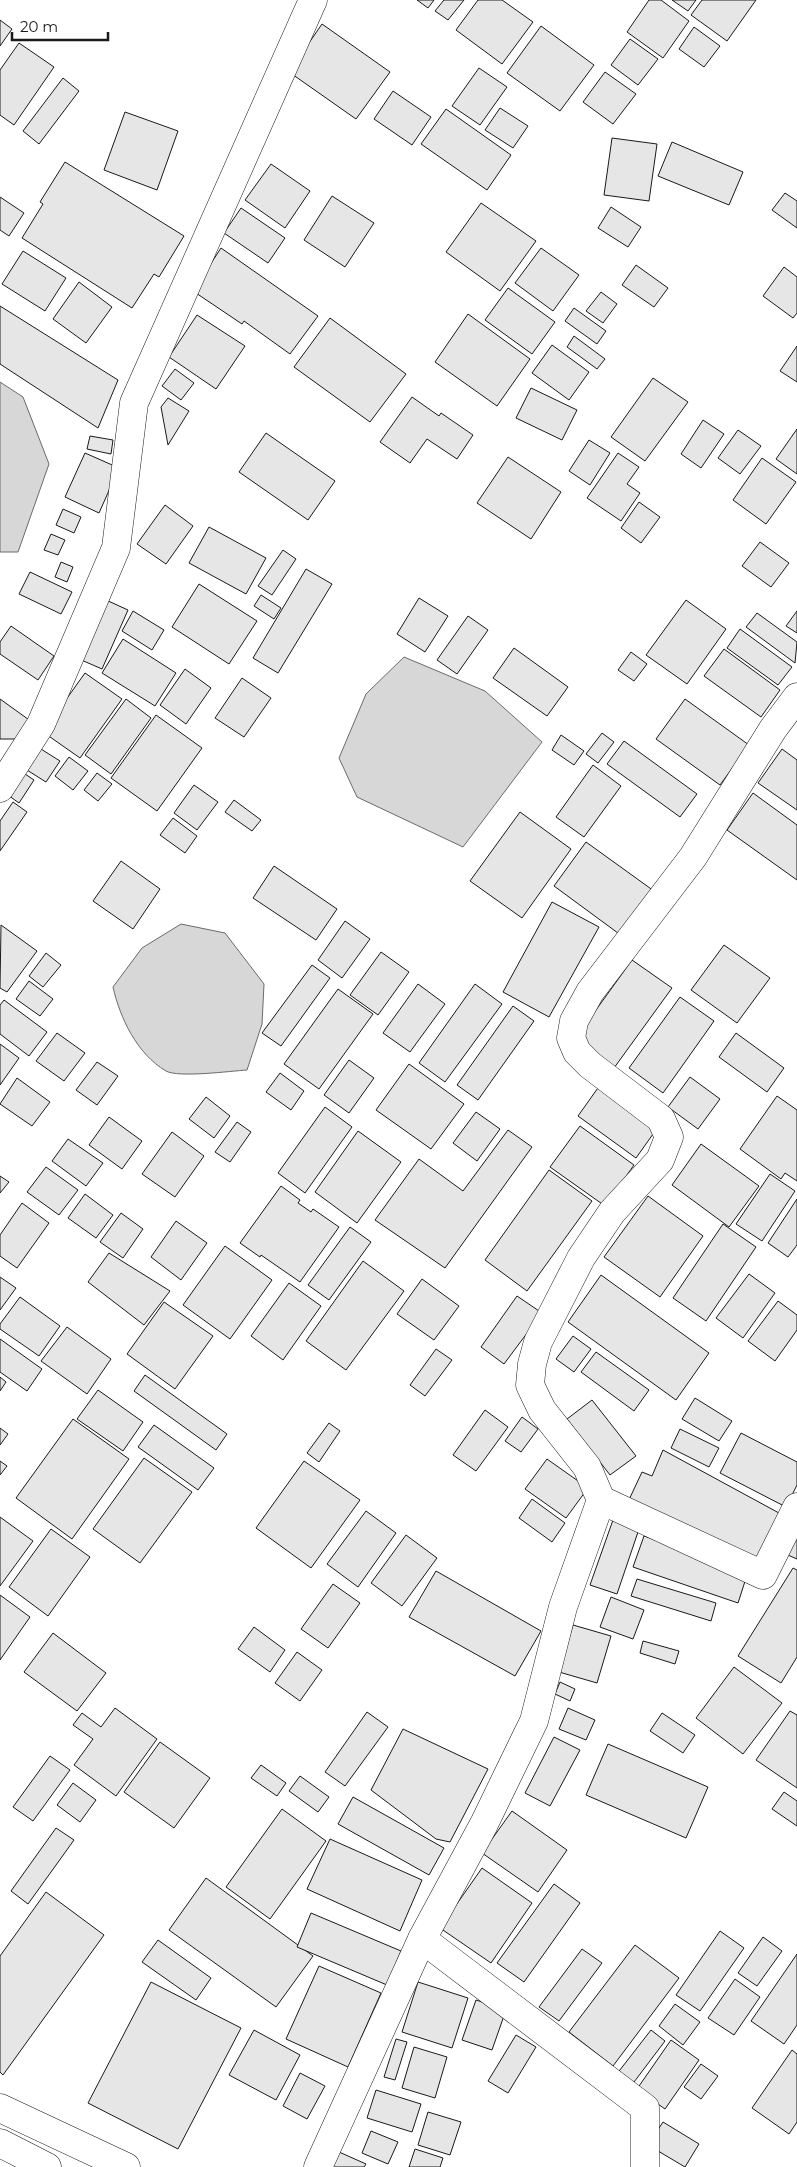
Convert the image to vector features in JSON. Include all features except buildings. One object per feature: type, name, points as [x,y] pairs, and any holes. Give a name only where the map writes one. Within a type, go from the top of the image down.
[{"type":"main road","points":[[0,788],[41,724],[116,548],[134,403],[312,0]]},
{"type":"main road","points":[[797,697],[773,729],[693,857],[590,992],[574,1021],[571,1038],[577,1052],[590,1065],[660,1119],[669,1137],[660,1160],[612,1212],[581,1258],[538,1342],[532,1364],[530,1385],[542,1410],[587,1467],[601,1500],[763,1575],[797,1507]]},
{"type":"main road","points":[[318,2167],[422,1939],[484,1824],[534,1721],[563,1607],[601,1500]]},
{"type":"main road","points":[[422,1939],[645,2108],[645,2167]]},
{"type":"main road","points":[[0,2108],[126,2167]]},
{"type":"main road","points":[[0,2143],[47,2167]]},
{"type":"shaded area","points":[[0,382],[23,397],[49,464],[18,552],[0,552]]},
{"type":"shaded area","points":[[404,657],[485,691],[542,742],[463,847],[357,797],[339,758],[366,694]]},
{"type":"shaded area","points":[[181,924],[225,933],[264,984],[262,1024],[247,1070],[193,1074],[166,1071],[146,1055],[125,1023],[113,987],[142,948]]}]
